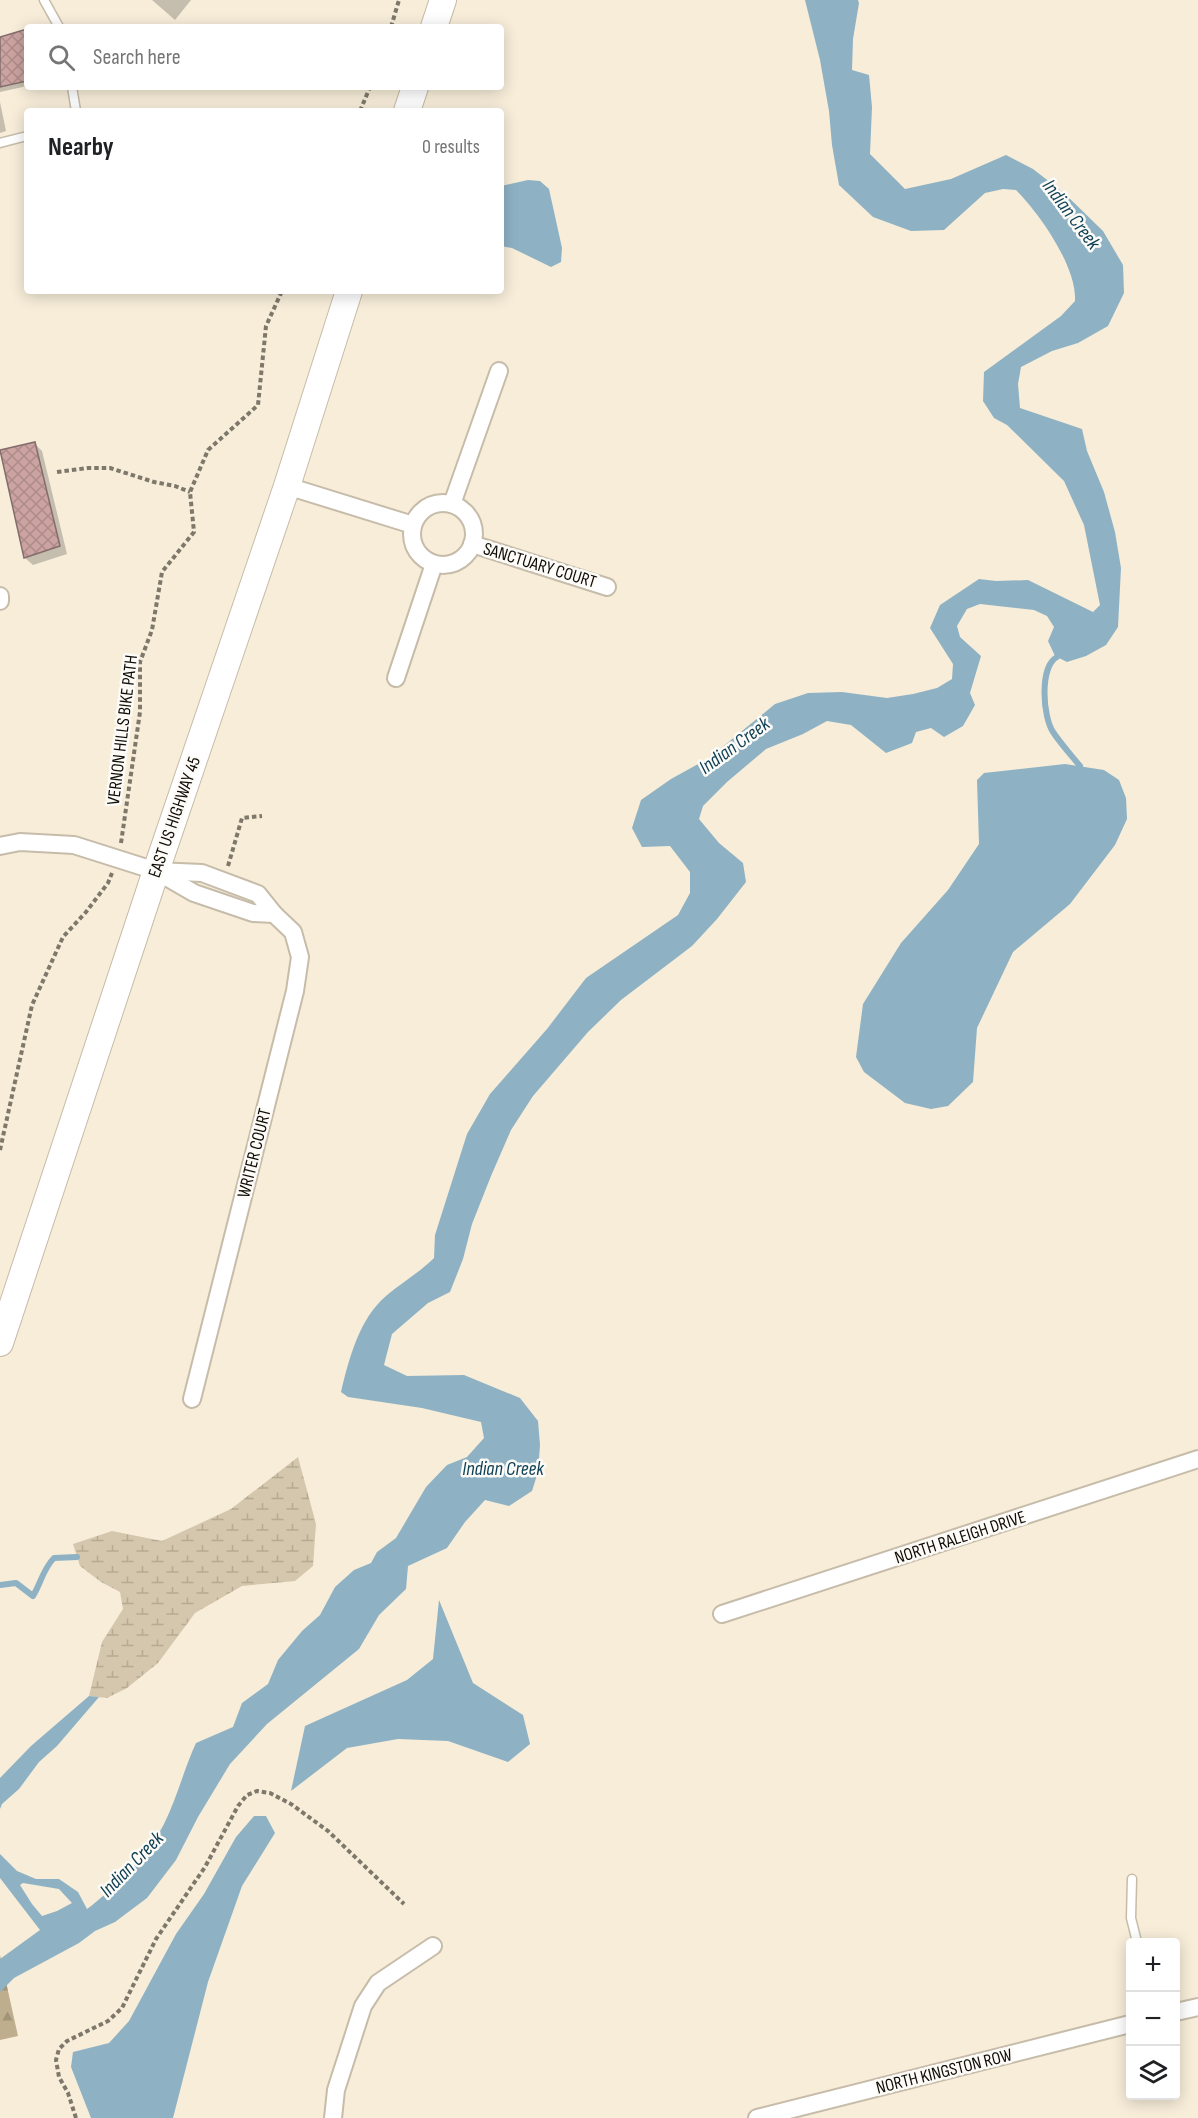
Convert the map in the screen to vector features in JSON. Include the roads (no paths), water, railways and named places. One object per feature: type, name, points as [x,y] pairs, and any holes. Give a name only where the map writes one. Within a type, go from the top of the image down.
[{"type":"main road","points":[[435,24],[443,0]]},
{"type":"main road","points":[[408,108],[414,90]]},
{"type":"main road","name":"EAST US HIGHWAY 45","points":[[0,1343],[348,294]]},
{"type":"street","points":[[396,678],[434,564],[418,553],[412,535],[413,525],[424,509],[433,504],[452,504],[499,371]]},
{"type":"street","points":[[286,486],[413,525]]},
{"type":"street","name":"SANCTUARY COURT","points":[[434,564],[444,566],[455,563],[464,557],[474,538],[470,518],[462,509],[452,504]]},
{"type":"street","name":"SANCTUARY COURT","points":[[472,544],[607,586]]},
{"type":"street","points":[[0,596],[0,601]]},
{"type":"street","name":"WRITER COURT","points":[[0,846],[20,842],[74,845],[156,871],[194,893],[253,913],[274,914],[293,932],[300,957],[296,991],[192,1399]]},
{"type":"street","name":"NORTH RALEIGH DRIVE","points":[[722,1614],[1198,1459]]},
{"type":"street","points":[[333,2118],[336,2090],[363,2006],[378,1983],[433,1946]]},
{"type":"street","points":[[1180,2011],[1198,2007]]},
{"type":"street","name":"NORTH KINGSTON ROW","points":[[757,2118],[1126,2025]]},
{"type":"lane","points":[[44,0],[57,24]]},
{"type":"lane","points":[[72,90],[76,108]]},
{"type":"lane","points":[[0,143],[24,137]]},
{"type":"lane","points":[[1132,1879],[1131,1918],[1136,1938]]},
{"type":"water","name":"Indian Creek","points":[[805,0],[858,0],[852,70],[869,75],[872,107],[870,154],[905,189],[951,179],[1006,155],[1033,169],[1064,193],[1103,231],[1123,265],[1124,293],[1108,326],[1078,343],[1052,351],[1021,367],[1018,384],[1020,408],[1082,429],[1087,451],[1104,492],[1115,532],[1121,568],[1118,627],[1106,645],[1086,656],[1067,662],[1055,656],[1048,641],[1054,627],[1047,616],[1034,610],[980,604],[967,609],[957,626],[960,637],[981,656],[970,693],[975,705],[963,726],[944,737],[931,728],[916,732],[912,743],[886,753],[851,725],[827,721],[803,734],[766,749],[703,806],[699,819],[719,843],[743,863],[746,882],[692,946],[621,1000],[588,1032],[533,1096],[511,1130],[491,1176],[472,1224],[463,1259],[450,1292],[428,1303],[392,1334],[384,1365],[407,1376],[464,1375],[520,1398],[538,1421],[540,1445],[538,1472],[532,1491],[509,1506],[485,1500],[465,1522],[447,1548],[408,1566],[406,1589],[379,1615],[359,1649],[267,1724],[230,1764],[198,1817],[176,1860],[147,1898],[115,1922],[95,1931],[79,1943],[14,1978],[0,1992],[0,1959],[40,1930],[0,1878],[0,1854],[17,1871],[36,1879],[59,1879],[78,1892],[87,1909],[97,1901],[119,1882],[158,1835],[169,1814],[196,1743],[233,1727],[242,1703],[268,1684],[278,1660],[302,1631],[320,1615],[335,1587],[354,1570],[371,1563],[377,1552],[396,1538],[426,1487],[447,1465],[467,1457],[484,1438],[481,1422],[422,1408],[348,1397],[341,1392],[356,1340],[369,1316],[386,1296],[434,1258],[435,1235],[467,1134],[490,1094],[547,1029],[586,978],[678,915],[690,893],[690,872],[670,846],[642,847],[632,828],[641,800],[671,779],[709,758],[775,704],[808,693],[842,692],[887,698],[937,688],[952,679],[953,664],[930,628],[940,605],[979,579],[1028,580],[1093,612],[1100,605],[1084,525],[1064,481],[1007,425],[994,418],[983,401],[984,372],[1061,316],[1075,301],[1074,287],[1064,257],[1036,213],[1016,190],[1003,189],[985,193],[944,230],[911,231],[873,217],[839,185],[820,60]],"holes":[[[23,1883],[59,1889],[72,1903],[42,1916],[20,1885]]]},
{"type":"water","points":[[528,180],[540,181],[549,189],[562,248],[561,262],[551,267],[512,248],[504,247],[504,185]]},
{"type":"water","points":[[1065,764],[1104,770],[1119,780],[1126,798],[1127,819],[1115,845],[1070,904],[1013,952],[977,1028],[973,1082],[948,1106],[931,1109],[905,1103],[864,1072],[856,1057],[863,1004],[901,943],[948,890],[979,844],[977,780],[984,773]]},
{"type":"water","points":[[439,1600],[473,1683],[523,1715],[530,1744],[508,1762],[448,1741],[398,1739],[347,1748],[291,1791],[305,1726],[407,1680],[433,1659]]},
{"type":"water","points":[[89,1696],[99,1697],[57,1746],[39,1762],[19,1789],[2,1804],[0,1809],[0,1778],[31,1746]]},
{"type":"water","points":[[254,1816],[266,1816],[275,1833],[242,1886],[208,1982],[173,2118],[91,2118],[71,2067],[73,2052],[109,2043],[129,2021],[176,1934],[204,1894],[236,1837]]},
{"type":"waterway","points":[[1057,657],[1051,662],[1045,681],[1047,715],[1053,732],[1080,766]]},
{"type":"waterway","points":[[0,1585],[16,1583],[33,1596],[54,1558],[77,1557]]}]
